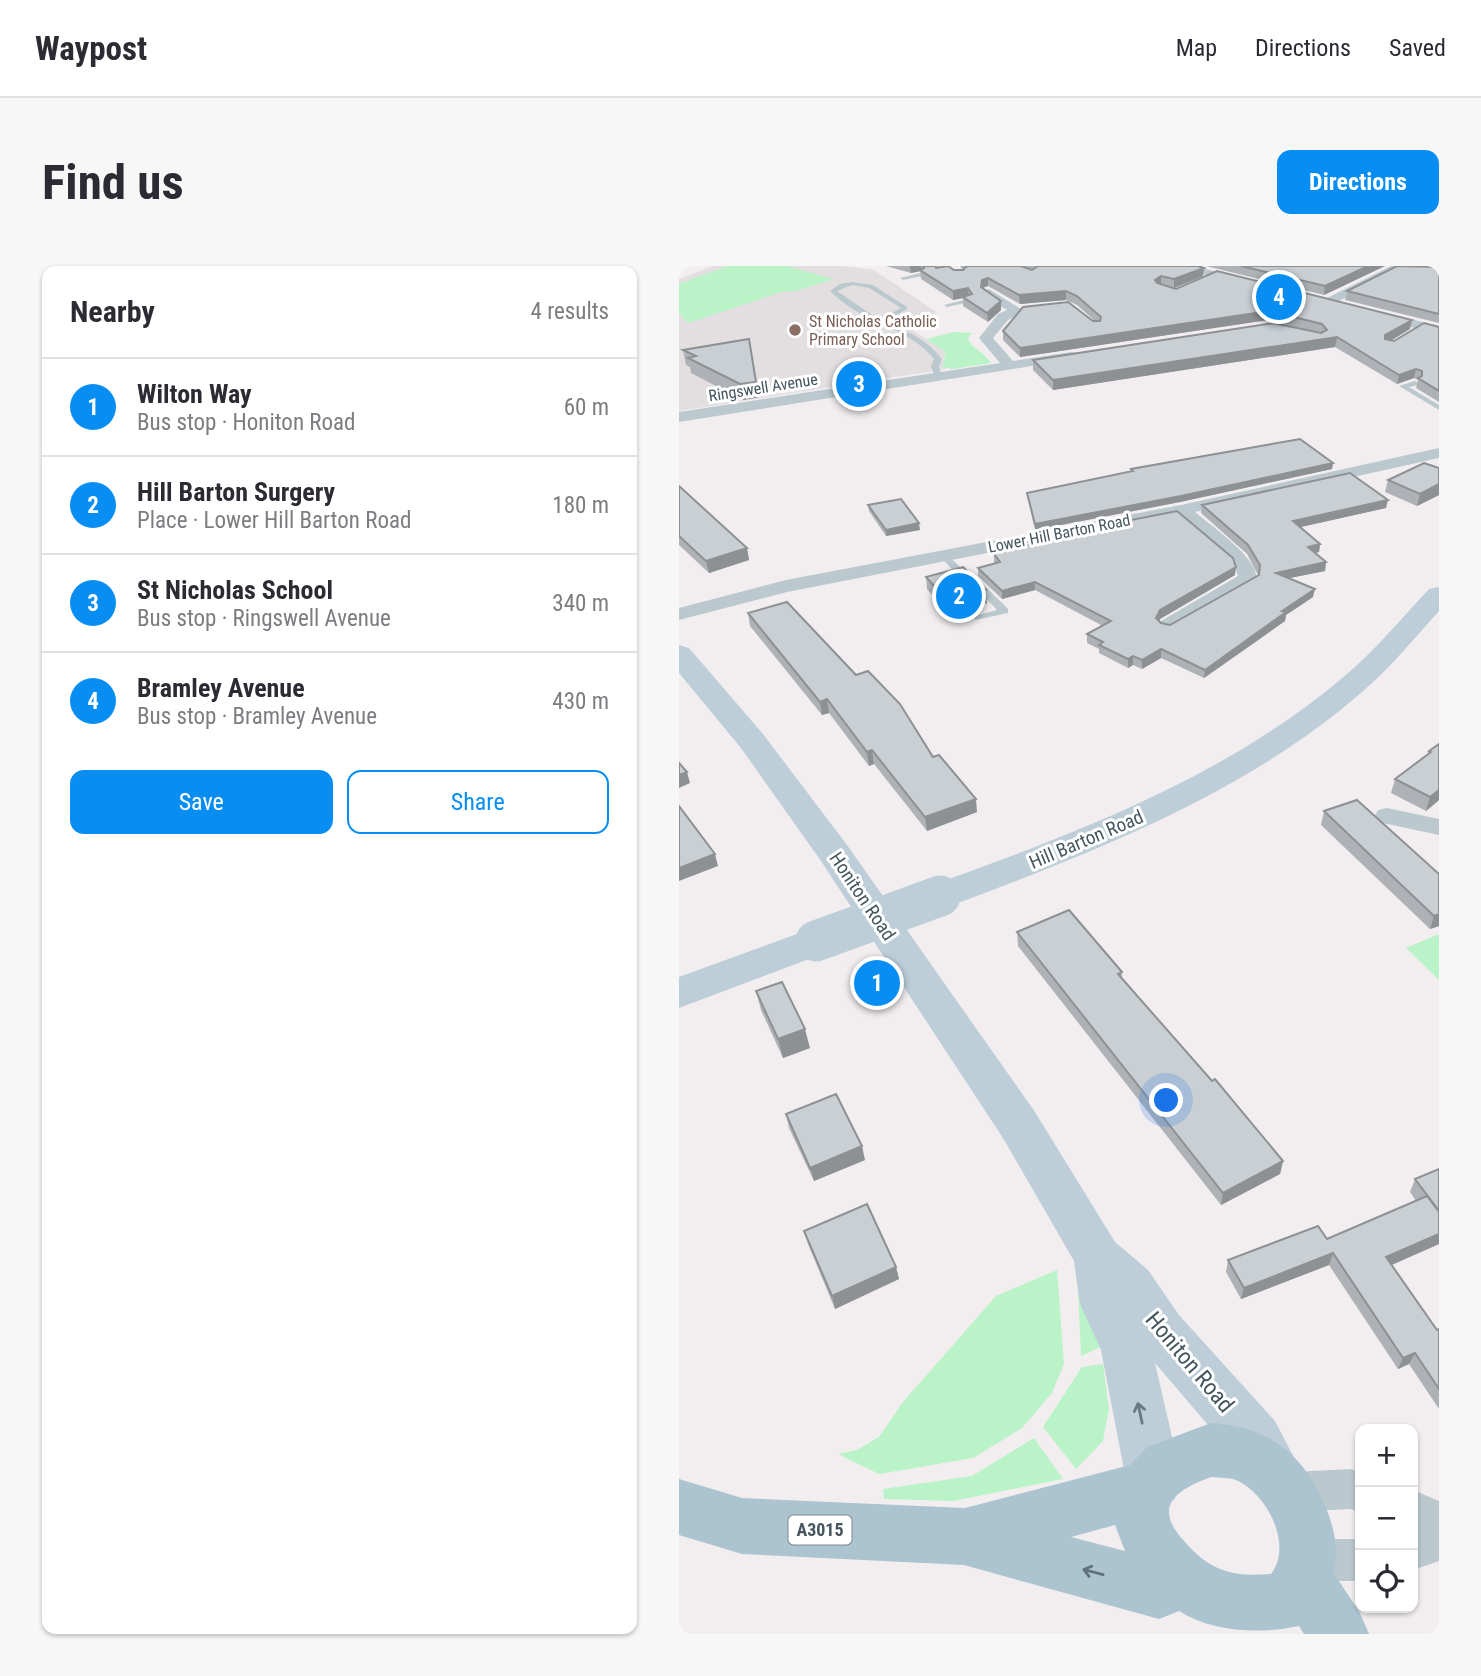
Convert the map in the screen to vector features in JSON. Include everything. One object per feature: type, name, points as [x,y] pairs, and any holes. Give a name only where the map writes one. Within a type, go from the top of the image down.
[{"type":"main road","name":"Hill Barton Road","points":[[679,993],[1126,824],[1271,747],[1340,696],[1377,663],[1439,595]]},
{"type":"main road","name":"Honiton Road","points":[[679,654],[753,741],[834,853],[1019,1125],[1098,1257],[1131,1286],[1161,1332],[1256,1440],[1282,1483]]},
{"type":"main road","name":"Honiton Road","points":[[1098,1257],[1105,1304],[1126,1349],[1152,1484]]},
{"type":"main road","points":[[1323,1566],[1273,1615],[1251,1626],[1226,1628],[1192,1616],[1146,1565],[1139,1538],[1141,1511],[1152,1484],[1170,1464],[1189,1454],[1210,1450],[1233,1452],[1255,1459],[1282,1483],[1300,1513],[1306,1536],[1323,1566],[1339,1634]]},
{"type":"main road","name":"A3015","points":[[964,1536],[1152,1484]]},
{"type":"main road","name":"A3015","points":[[679,1507],[742,1526],[964,1536],[1192,1616]]},
{"type":"street","points":[[1180,266],[1211,277],[1262,286]]},
{"type":"street","points":[[1401,266],[1320,301],[1418,330],[1439,330]]},
{"type":"street","points":[[988,296],[1017,311]]},
{"type":"street","points":[[1010,366],[986,338],[1003,317],[1017,311],[1033,310]]},
{"type":"street","name":"Ringswell Avenue","points":[[679,417],[1091,354]]},
{"type":"street","name":"Lower Hill Barton Road","points":[[679,614],[786,586],[1181,510],[1439,453]]},
{"type":"street","points":[[1167,625],[1248,579],[1248,572],[1242,562],[1181,510]]},
{"type":"street","points":[[1387,816],[1439,827]]},
{"type":"street","points":[[1282,1483],[1355,1490]]},
{"type":"street","points":[[1418,1512],[1439,1523]]},
{"type":"street","points":[[1418,1547],[1439,1540]]},
{"type":"lane","points":[[903,278],[920,275]]},
{"type":"lane","points":[[880,322],[905,308],[880,288],[869,284],[859,283],[832,290],[880,322],[926,342],[938,359],[935,366],[939,376]]},
{"type":"lane","points":[[947,305],[968,301]]},
{"type":"lane","points":[[1415,383],[1403,386],[1439,408]]},
{"type":"lane","points":[[943,555],[958,570],[971,577],[1004,611],[979,618]]},
{"type":"shaded area","name":"St Nicholas Catholic Primary School","points":[[713,266],[844,266],[874,270],[938,313],[898,321],[946,352],[942,366],[946,369],[679,411],[679,279]]},
{"type":"green space","points":[[728,266],[787,266],[833,279],[796,291],[781,292],[688,323],[679,313],[679,284]]},
{"type":"green space","points":[[954,332],[972,333],[968,338],[970,342],[991,363],[953,369],[942,367],[946,352],[926,339]]},
{"type":"green space","points":[[1439,934],[1439,980],[1406,948]]},
{"type":"green space","points":[[1077,1268],[1103,1346],[1081,1356]]},
{"type":"green space","points":[[1057,1270],[1064,1364],[1052,1393],[1022,1428],[973,1458],[879,1474],[838,1454],[857,1450],[879,1437],[903,1402],[996,1296]]},
{"type":"green space","points":[[1103,1364],[1109,1409],[1103,1441],[1076,1469],[1043,1427],[1082,1367]]},
{"type":"green space","points":[[1034,1438],[1063,1479],[953,1501],[884,1499],[883,1489],[972,1476]]},
{"type":"building","points":[[923,266],[948,266],[954,270],[963,270],[967,266],[1021,266],[1032,270],[1038,266],[1198,266],[1204,268],[1174,279],[1161,276],[1155,280],[1176,289],[1217,271],[1412,320],[1385,335],[1385,339],[1394,341],[1424,323],[1439,327],[1439,391],[1418,378],[1422,376],[1422,371],[1416,369],[1399,375],[1337,337],[1053,380],[1033,360],[1273,323],[1321,333],[1327,330],[1322,324],[1269,311],[1020,348],[1003,331],[1023,307],[1068,302],[1093,321],[1100,321],[1101,317],[1077,296],[1066,291],[1019,295],[988,278],[982,280],[981,287],[1001,301],[987,313],[963,297],[972,294],[968,288],[953,291],[920,270]]},
{"type":"building","points":[[1241,266],[1368,266],[1325,286]]},
{"type":"building","points":[[1397,266],[1439,267],[1439,314],[1347,291]]},
{"type":"building","points":[[749,339],[756,382],[740,384],[688,358],[696,356],[683,350]]},
{"type":"building","points":[[1300,439],[1333,463],[1035,524],[1027,493],[1133,471],[1131,469]]},
{"type":"building","points":[[1424,463],[1439,468],[1439,484],[1420,494],[1388,480]]},
{"type":"building","points":[[1350,473],[1388,500],[1293,521],[1320,544],[1308,547],[1326,562],[1276,573],[1315,589],[1205,670],[1161,649],[1142,660],[1133,656],[1128,659],[1099,645],[1103,642],[1087,634],[1111,621],[1035,582],[1002,591],[978,568],[1000,562],[994,554],[1040,542],[1039,538],[1177,511],[1233,558],[1236,567],[1160,610],[1156,618],[1161,623],[1170,625],[1259,575],[1260,565],[1248,545],[1202,505]]},
{"type":"building","points":[[679,486],[747,548],[706,561],[679,536]]},
{"type":"building","points":[[901,499],[919,523],[886,530],[868,505]]},
{"type":"building","points":[[963,567],[986,590],[948,601],[926,577]]},
{"type":"building","points":[[787,602],[856,675],[868,671],[900,704],[933,757],[939,755],[976,799],[925,817],[872,750],[867,752],[827,699],[820,702],[748,613]]},
{"type":"building","points":[[1439,744],[1439,790],[1430,797],[1395,779],[1431,752],[1429,751]]},
{"type":"building","points":[[679,763],[687,772],[679,775]]},
{"type":"building","points":[[1357,800],[1439,874],[1439,914],[1434,916],[1324,811]]},
{"type":"building","points":[[679,806],[715,854],[679,868]]},
{"type":"building","points":[[1069,910],[1122,972],[1118,974],[1212,1081],[1215,1079],[1283,1161],[1223,1193],[1017,932]]},
{"type":"building","points":[[782,982],[805,1029],[778,1039],[756,991]]},
{"type":"building","points":[[836,1094],[862,1146],[810,1168],[786,1114]]},
{"type":"building","points":[[1439,1169],[1439,1211],[1415,1179]]},
{"type":"building","points":[[1427,1196],[1439,1212],[1439,1234],[1386,1257],[1437,1330],[1439,1329],[1439,1389],[1415,1353],[1403,1358],[1333,1253],[1244,1288],[1228,1260],[1318,1226],[1327,1239]]},
{"type":"building","points":[[867,1204],[896,1267],[832,1296],[804,1231]]},
{"type":"place","name":"Bramley Avenue","points":[[1279,297]]},
{"type":"place","name":"St Nicholas Catholic Primary School","points":[[795,330]]},
{"type":"place","name":"St Nicholas School","points":[[859,384]]},
{"type":"place","name":"Hill Barton Surgery","points":[[959,596]]},
{"type":"place","name":"Wilton Way","points":[[877,983]]}]
